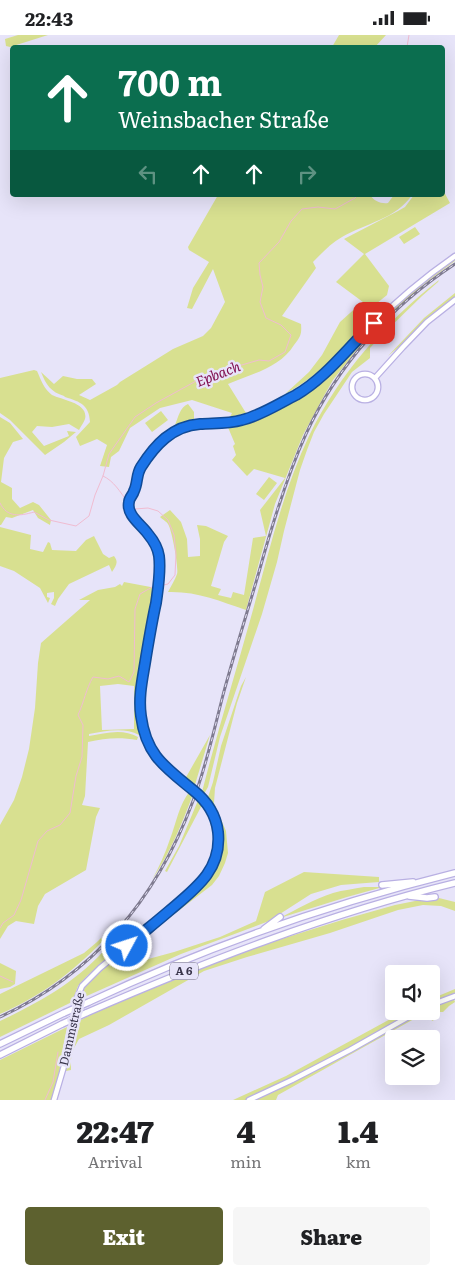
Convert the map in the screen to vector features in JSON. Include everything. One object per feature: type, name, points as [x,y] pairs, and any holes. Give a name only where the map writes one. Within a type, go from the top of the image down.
[{"type":"highway","name":"A 6","points":[[0,1044],[64,1013],[164,969],[260,932],[420,882],[455,873]]},
{"type":"highway","points":[[382,885],[420,882]]},
{"type":"highway","name":"A 6","points":[[0,1055],[86,1013],[179,973],[283,934],[406,895],[455,883]]},
{"type":"highway","points":[[406,895],[427,898],[435,897]]},
{"type":"highway","points":[[260,932],[280,917]]},
{"type":"street","name":"Dammstraße","points":[[54,1100],[69,1049],[77,998],[85,982],[194,891],[205,879],[215,861],[218,846],[217,827],[212,811],[201,797],[170,772],[151,750],[142,724],[140,696],[158,590],[160,559],[159,552],[149,534],[132,515],[128,506],[136,486],[137,473],[159,443],[175,431],[192,425],[225,424],[247,419],[310,385],[330,369],[393,305],[455,256]]},
{"type":"street","points":[[375,378],[427,323],[455,300]]},
{"type":"street","points":[[367,375],[375,378],[378,389],[374,397],[366,400],[355,395],[352,387],[359,376],[367,375]]},
{"type":"street","points":[[440,1002],[455,996]]},
{"type":"street","points":[[249,1100],[350,1050],[403,1020]]},
{"type":"green space","points":[[18,35],[48,35],[16,45],[10,45],[10,47],[6,46],[5,39]]},
{"type":"green space","points":[[339,35],[386,35],[377,45],[333,45]]},
{"type":"green space","points":[[445,194],[450,203],[365,254],[389,286],[387,295],[371,308],[336,282],[364,254],[344,239],[405,207],[412,197],[445,197]]},
{"type":"green space","points":[[217,197],[372,197],[380,202],[388,203],[392,197],[410,197],[398,210],[338,239],[313,262],[316,268],[282,316],[301,324],[301,333],[298,340],[288,353],[273,365],[228,384],[246,413],[230,417],[232,413],[192,400],[160,408],[130,428],[119,451],[111,457],[109,467],[100,466],[107,445],[97,439],[80,446],[76,437],[90,422],[86,408],[80,403],[52,390],[41,372],[54,384],[63,376],[77,379],[92,379],[96,384],[79,395],[90,400],[173,349],[203,336],[211,328],[225,302],[213,269],[192,309],[187,308],[193,288],[209,262],[189,250],[188,247]]},
{"type":"green space","points":[[415,227],[420,234],[404,244],[399,237]]},
{"type":"green space","points":[[455,259],[455,261],[424,284],[380,324],[333,380],[303,435],[275,504],[246,610],[198,595],[168,592],[177,574],[177,565],[170,528],[160,517],[170,510],[181,522],[187,539],[188,557],[200,556],[200,539],[197,525],[206,526],[228,536],[224,542],[211,586],[221,589],[218,595],[231,598],[233,592],[244,595],[253,538],[266,536],[260,510],[285,478],[254,469],[247,476],[232,460],[236,455],[233,446],[235,444],[227,425],[250,420],[302,396],[324,377],[397,304]]},
{"type":"green space","points":[[439,280],[370,348],[370,358],[352,372],[314,432],[300,470],[262,614],[220,737],[208,787],[204,794],[202,792],[276,525],[299,458],[309,436],[334,391],[349,370],[400,313]]},
{"type":"green space","points":[[455,293],[455,300],[388,356],[424,318]]},
{"type":"green space","points":[[360,304],[374,312],[365,324],[334,358],[298,387],[285,394],[309,372],[322,355],[340,322]]},
{"type":"green space","points":[[376,315],[374,321],[334,363],[301,389],[252,415],[244,416],[267,406],[310,381],[329,365]]},
{"type":"green space","points":[[34,370],[37,371],[49,393],[74,403],[83,409],[85,414],[85,419],[79,430],[69,424],[52,427],[37,426],[32,432],[44,446],[69,436],[67,431],[76,432],[45,455],[10,420],[0,413],[0,378]]},
{"type":"green space","points":[[188,404],[194,412],[194,420],[175,425],[181,410]]},
{"type":"green space","points":[[161,411],[168,420],[152,432],[145,423]]},
{"type":"green space","points":[[0,417],[10,423],[23,439],[13,442],[4,458],[1,482],[12,488],[12,499],[20,508],[33,502],[39,505],[51,520],[50,525],[38,518],[33,510],[12,518],[6,517],[0,525]]},
{"type":"green space","points":[[269,477],[277,483],[264,500],[256,494]]},
{"type":"green space","points":[[0,527],[31,535],[30,549],[43,552],[48,542],[52,550],[76,551],[86,540],[94,536],[103,554],[109,558],[114,556],[116,564],[112,572],[109,565],[69,584],[55,606],[51,604],[54,592],[47,593],[47,597],[50,598],[48,603],[40,588],[14,571],[0,566]]},
{"type":"green space","points":[[124,582],[156,588],[139,682],[139,716],[143,734],[139,735],[128,731],[115,730],[89,734],[89,736],[120,732],[138,737],[137,740],[112,738],[88,742],[85,796],[82,805],[100,808],[96,817],[86,870],[45,894],[38,906],[34,924],[16,921],[8,926],[0,939],[0,825],[14,800],[29,749],[41,643],[90,600],[79,600],[98,590],[115,587],[120,584],[122,586]],"holes":[[[118,684],[134,686],[134,729],[102,730],[100,686]]]},
{"type":"green space","points":[[246,677],[237,703],[215,788],[214,803],[226,831],[228,853],[225,863],[212,885],[125,952],[141,961],[220,937],[256,921],[265,892],[304,872],[379,877],[379,882],[341,885],[311,894],[269,921],[181,954],[80,999],[85,985],[198,889],[208,878],[215,865],[219,851],[220,835],[218,821],[207,800],[221,746],[241,686]]},
{"type":"green space","points":[[142,708],[148,732],[154,746],[169,766],[185,779],[210,735],[194,788],[174,772],[158,754],[147,733]]},
{"type":"green space","points":[[190,791],[193,794],[180,827],[152,880],[166,850],[180,808]]},
{"type":"green space","points":[[199,798],[203,803],[167,872],[165,871],[179,846]]},
{"type":"green space","points":[[364,887],[383,887],[280,918],[326,895]]},
{"type":"green space","points":[[435,897],[455,902],[455,911],[441,906],[423,905],[398,910],[330,933],[204,971],[109,1025],[79,1039],[71,1059],[71,1070],[66,1071],[76,1023],[91,1014],[252,948],[395,905]]},
{"type":"green space","points":[[101,938],[104,940],[80,963],[56,982],[30,999],[0,1014],[0,994],[84,953]]},
{"type":"green space","points":[[109,945],[116,952],[78,986],[72,1002],[0,1037],[0,1021],[45,998],[72,980]]},
{"type":"green space","points":[[0,963],[16,971],[15,984],[0,989]]},
{"type":"green space","points":[[455,989],[455,996],[453,997],[455,1002],[443,1012],[440,1012],[440,995]]},
{"type":"green space","points":[[389,1020],[412,1020],[394,1030],[385,1030],[385,1035],[278,1095],[276,1100],[233,1100],[286,1076]]},
{"type":"green space","points":[[67,1027],[62,1052],[65,1055],[52,1100],[0,1100],[0,1060]]},
{"type":"waterway","name":"Epbach","points":[[407,45],[409,35]]},
{"type":"waterway","name":"Epbach","points":[[0,503],[6,511],[14,515],[34,512],[49,520],[76,526],[89,516],[109,454],[135,417],[156,403],[207,375],[259,360],[269,361],[285,352],[291,335],[281,325],[266,318],[260,302],[263,287],[259,263],[279,242],[291,221],[302,209],[318,207],[335,209],[356,197]]},
{"type":"waterway","points":[[103,476],[114,484],[127,501]]},
{"type":"waterway","points":[[130,504],[135,509],[148,508],[158,511],[168,520],[174,535],[176,554],[175,575],[168,584],[159,586]]},
{"type":"waterway","points":[[0,928],[3,923],[14,915],[21,900],[38,841],[47,831],[60,825],[70,813],[76,776],[82,757],[83,725],[78,715],[93,677],[108,679],[119,676],[129,682],[134,672],[135,609],[140,594],[155,586]]},
{"type":"waterway","points":[[0,976],[13,982]]},
{"type":"waterway","points":[[45,1100],[53,1082],[58,1052]]},
{"type":"railway","points":[[0,1017],[34,999],[65,978],[93,955],[119,929],[161,869],[178,836],[198,788],[274,519],[306,434],[334,384],[368,339],[409,298],[455,264]]},
{"type":"route","points":[[127,946],[194,891],[205,879],[215,861],[218,846],[217,827],[212,811],[201,797],[170,772],[151,750],[142,724],[140,696],[142,677],[158,590],[160,559],[154,542],[132,515],[128,506],[136,486],[137,473],[154,448],[166,437],[183,427],[200,424],[225,424],[243,420],[298,393],[330,369],[374,323]]}]
